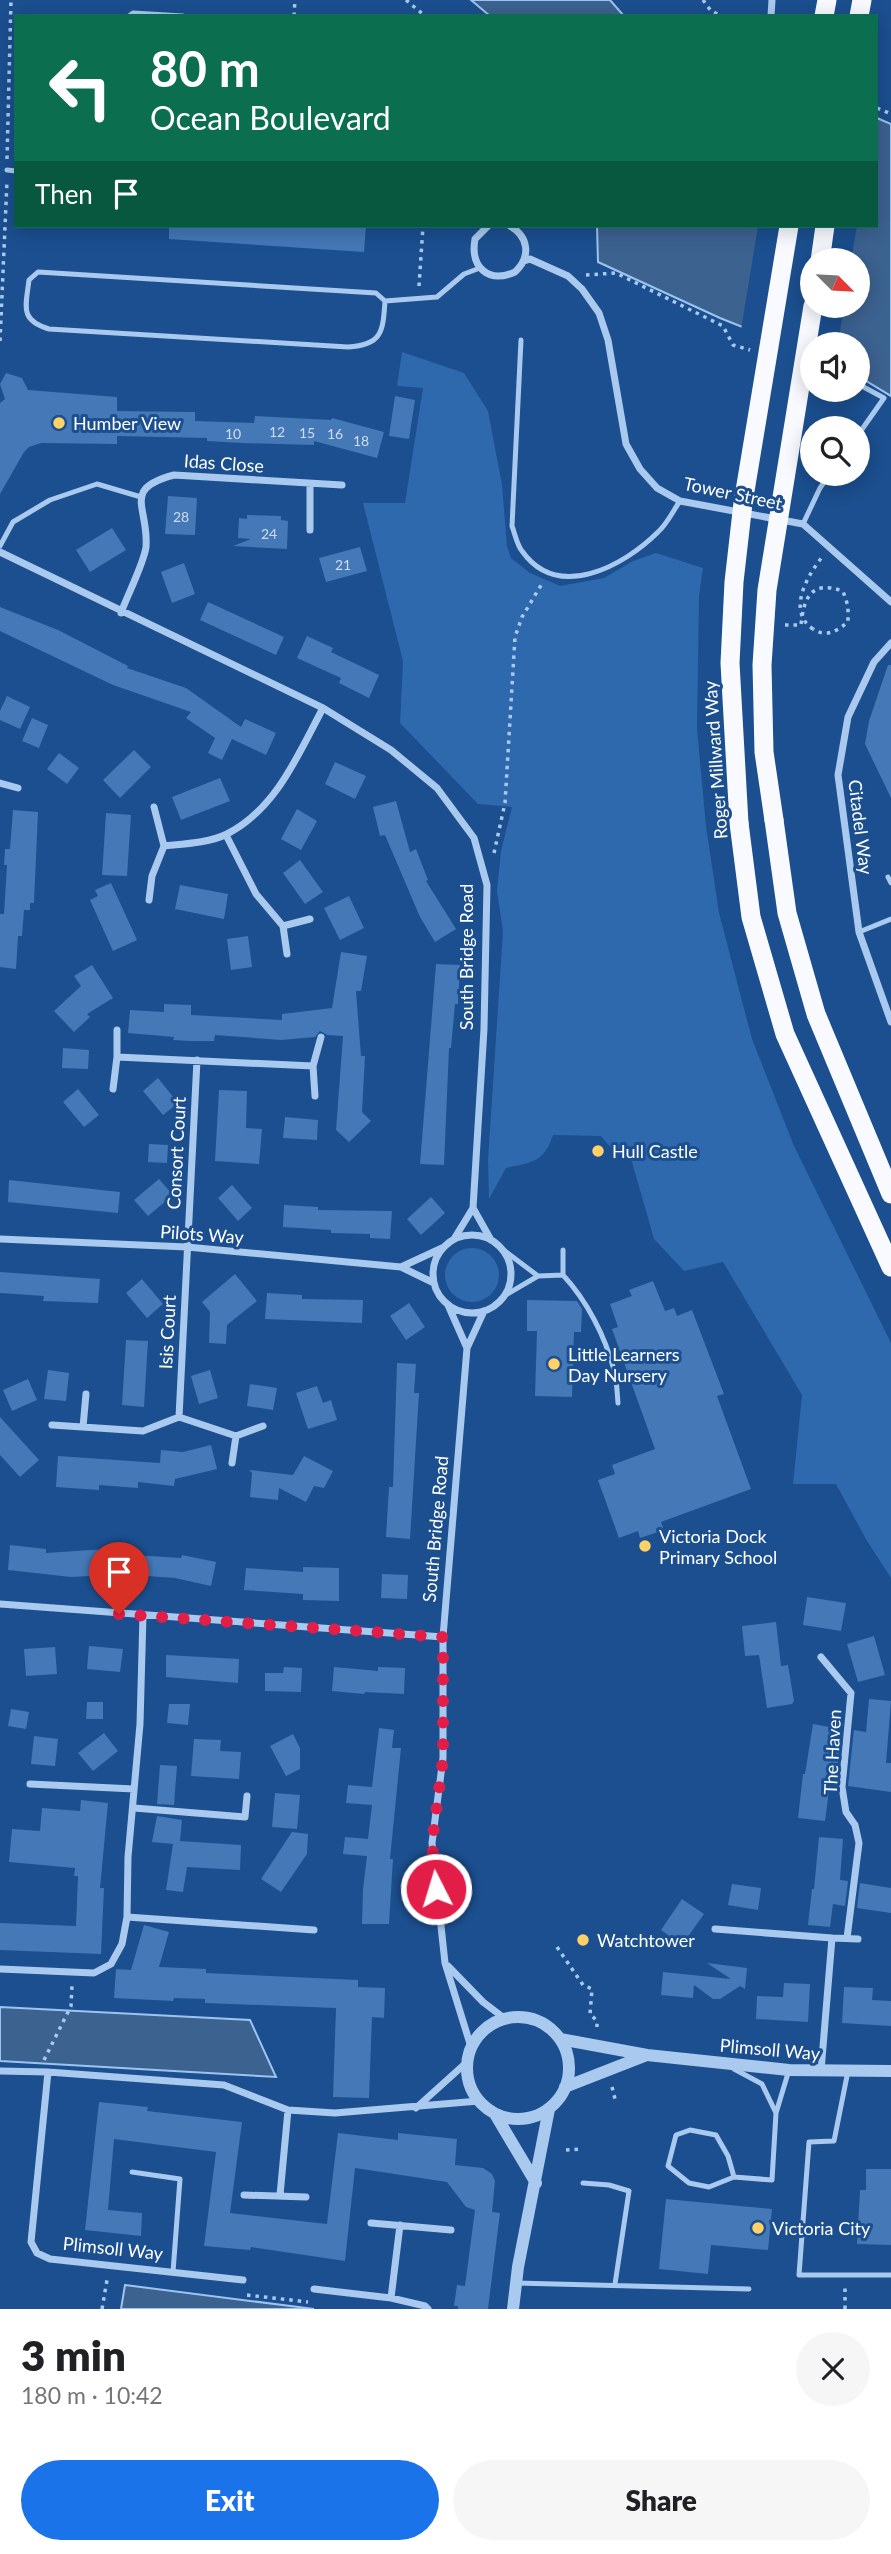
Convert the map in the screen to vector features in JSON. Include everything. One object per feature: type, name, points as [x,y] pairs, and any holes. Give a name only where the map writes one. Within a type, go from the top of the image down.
[{"type":"highway","name":"Roger Millward Way","points":[[789,228],[744,503],[734,582],[730,663],[738,823],[751,917],[785,1034],[891,1267]]},
{"type":"highway","points":[[822,248],[825,228]]},
{"type":"highway","points":[[811,318],[767,590],[762,665],[764,752],[787,913],[817,1014],[891,1194]]},
{"type":"street","points":[[486,228],[475,239],[473,251],[480,268],[489,275],[507,276],[515,272],[524,261],[526,247],[520,232],[513,228]]},
{"type":"street","name":"Tower Street","points":[[524,261],[530,259],[568,276],[582,289],[599,313],[605,326],[626,444],[640,469],[657,488],[680,501],[803,524],[891,601]]},
{"type":"street","name":"Idas Close","points":[[141,498],[144,488],[155,480],[174,475],[342,485]]},
{"type":"street","points":[[310,484],[310,530]]},
{"type":"street","points":[[121,613],[146,548],[141,498]]},
{"type":"street","name":"South Bridge Road","points":[[0,552],[121,613],[323,708],[391,750],[437,788],[474,838],[488,885],[484,1029],[473,1208],[454,1240]]},
{"type":"street","name":"Citadel Way","points":[[891,643],[874,663],[848,717],[838,775],[859,932],[891,1022]]},
{"type":"street","points":[[164,846],[194,843],[226,835],[268,804],[323,708]]},
{"type":"street","points":[[0,783],[18,788]]},
{"type":"street","points":[[149,900],[152,876],[164,846],[154,807]]},
{"type":"street","points":[[226,835],[256,894],[283,926],[287,954]]},
{"type":"street","points":[[283,926],[310,919]]},
{"type":"street","points":[[113,1088],[117,1030]]},
{"type":"street","points":[[315,1096],[313,1066],[321,1037]]},
{"type":"street","points":[[117,1057],[313,1066]]},
{"type":"street","name":"Consort Court","points":[[187,1247],[197,1060]]},
{"type":"street","points":[[473,1208],[491,1240]]},
{"type":"street","points":[[401,1267],[466,1235],[479,1236],[491,1240],[501,1248],[508,1259],[510,1284],[504,1296],[484,1311],[459,1311],[448,1305],[439,1295],[434,1283],[436,1258],[443,1247]]},
{"type":"street","name":"Pilots Way","points":[[0,1239],[187,1247],[401,1267],[434,1283]]},
{"type":"street","name":"Isis Court","points":[[179,1417],[187,1247]]},
{"type":"street","name":"South Bridge Road","points":[[448,1305],[467,1348]]},
{"type":"street","name":"South Bridge Road","points":[[471,2046],[445,1963],[432,1843],[443,1759],[443,1637],[467,1348],[484,1311]]},
{"type":"street","points":[[83,1427],[86,1394]]},
{"type":"street","points":[[52,1425],[143,1431],[179,1417],[236,1436],[263,1426]]},
{"type":"street","points":[[232,1463],[236,1436]]},
{"type":"street","points":[[0,1604],[443,1637]]},
{"type":"street","points":[[0,1969],[94,1973],[111,1964],[122,1944],[127,1917],[128,1857],[140,1724],[143,1615]]},
{"type":"street","name":"The Haven","points":[[821,1657],[851,1693],[842,1787],[846,1812],[855,1825],[859,1843],[847,1938]]},
{"type":"street","points":[[30,1784],[134,1789]]},
{"type":"street","points":[[134,1808],[245,1817],[247,1796]]},
{"type":"street","points":[[127,1917],[314,1930]]},
{"type":"street","points":[[715,1929],[858,1939]]},
{"type":"street","points":[[821,2071],[832,1938]]},
{"type":"street","points":[[445,1963],[483,2002],[504,2018]]},
{"type":"street","points":[[513,2309],[516,2283],[536,2183],[549,2109],[565,2087],[569,2070],[567,2054],[560,2039],[549,2027],[536,2020],[504,2018],[479,2034],[471,2046],[467,2076],[471,2090],[479,2101],[495,2114],[536,2183]]},
{"type":"street","name":"Plimsoll Way","points":[[560,2039],[647,2055],[789,2070],[891,2071]]},
{"type":"street","name":"Plimsoll Way","points":[[565,2087],[647,2055]]},
{"type":"street","points":[[416,2108],[467,2062]]},
{"type":"street","points":[[0,2071],[45,2069],[225,2085],[288,2110],[335,2113],[479,2101]]},
{"type":"street","name":"Plimsoll Way","points":[[45,2069],[31,2242],[37,2253],[50,2259],[243,2280]]},
{"type":"street","points":[[495,2114],[523,2119],[549,2109]]},
{"type":"street","points":[[280,2195],[288,2110]]},
{"type":"street","points":[[244,2195],[306,2197]]},
{"type":"street","points":[[370,2222],[450,2230]]},
{"type":"street","points":[[391,2298],[400,2225]]},
{"type":"street","points":[[314,2289],[391,2298],[428,2309]]},
{"type":"lane","points":[[132,14],[150,14]]},
{"type":"lane","points":[[7,170],[14,171]]},
{"type":"lane","points":[[385,301],[383,325],[376,340],[363,346],[348,347],[49,329],[35,325],[28,319],[26,310],[29,280],[38,272],[376,293],[385,301],[437,297],[464,274],[480,268]]},
{"type":"lane","points":[[521,340],[512,526],[522,551],[548,574],[566,578],[592,573],[631,554],[660,531],[680,501]]},
{"type":"lane","points":[[870,390],[884,398],[870,418]]},
{"type":"lane","points":[[0,546],[13,522],[50,500],[97,484],[141,498]]},
{"type":"lane","points":[[803,524],[821,486]]},
{"type":"lane","points":[[859,932],[891,919]]},
{"type":"lane","points":[[501,1248],[538,1276]]},
{"type":"lane","points":[[563,1250],[563,1275],[578,1291],[595,1321],[614,1371],[618,1403]]},
{"type":"lane","points":[[504,1296],[538,1276],[563,1275]]},
{"type":"lane","points":[[722,2063],[762,2084],[776,2113]]},
{"type":"lane","points":[[734,2177],[729,2156],[716,2135],[690,2130],[676,2135],[668,2166],[689,2183],[709,2187],[734,2177],[772,2179],[776,2113],[789,2070]]},
{"type":"lane","points":[[848,2071],[834,2141],[809,2142],[799,2275],[891,2275]]},
{"type":"lane","points":[[132,2172],[180,2179],[173,2272]]},
{"type":"lane","points":[[583,2183],[609,2185],[629,2192],[615,2284]]},
{"type":"lane","points":[[516,2283],[749,2289]]},
{"type":"path","points":[[406,0],[423,14]]},
{"type":"path","points":[[703,0],[711,11],[718,14]]},
{"type":"path","points":[[418,299],[423,228]]},
{"type":"path","points":[[568,276],[616,273],[723,326],[733,345],[759,353]]},
{"type":"path","points":[[765,624],[801,625],[803,605],[812,591],[828,585],[843,591],[848,606],[848,622],[834,633],[818,633],[807,625],[801,611],[803,586],[829,547]]},
{"type":"path","points":[[488,885],[505,803],[516,637],[522,617],[548,574]]},
{"type":"path","points":[[557,1947],[583,1985],[592,1989],[590,2014],[597,2021],[597,2027]]},
{"type":"path","points":[[45,2069],[71,2006],[72,1974]]},
{"type":"path","points":[[611,2081],[615,2099]]},
{"type":"path","points":[[566,2150],[582,2149]]},
{"type":"path","points":[[845,2276],[845,2309]]},
{"type":"path","points":[[102,2309],[108,2278]]},
{"type":"path","points":[[234,2278],[244,2294],[314,2302],[327,2290]]},
{"type":"shaded area","points":[[471,0],[610,0],[622,14],[488,14]]},
{"type":"shaded area","points":[[878,118],[891,124],[891,396],[870,383],[870,332],[800,332],[800,350],[720,318],[598,262],[597,228],[878,228]]},
{"type":"shaded area","points":[[402,352],[464,373],[488,411],[502,485],[507,546],[511,558],[530,573],[560,586],[604,578],[633,561],[656,553],[703,568],[699,596],[697,729],[706,826],[719,913],[752,1039],[794,1146],[891,1343],[891,1578],[836,1484],[793,1484],[802,1395],[723,1262],[684,1271],[654,1239],[628,1148],[613,1150],[601,1136],[553,1135],[546,1151],[536,1160],[506,1168],[489,1199],[488,1160],[503,931],[497,891],[501,851],[512,807],[478,804],[400,723],[403,661],[363,503],[405,503],[423,388],[397,386]]},
{"type":"shaded area","points":[[472,1248],[491,1256],[499,1275],[491,1294],[472,1302],[453,1294],[445,1275],[453,1256]]},
{"type":"shaded area","points":[[0,2007],[250,2020],[276,2077],[0,2061]]},
{"type":"shaded area","points":[[125,2285],[314,2309],[121,2309]]},
{"type":"pier","points":[[758,228],[857,228],[853,248],[800,248],[800,318],[842,318],[840,332],[800,332],[800,354],[741,330]]},
{"type":"building","points":[[169,228],[366,228],[364,252],[169,239]]},
{"type":"building","points":[[6,373],[22,378],[28,390],[117,397],[117,411],[195,412],[195,421],[254,423],[255,416],[332,418],[384,432],[377,458],[314,441],[314,445],[207,441],[207,438],[117,436],[117,444],[41,443],[24,452],[0,494],[0,403],[5,399],[0,384]]},
{"type":"building","points":[[395,396],[415,400],[409,439],[389,436]]},
{"type":"building","points":[[168,496],[197,498],[195,535],[165,534]]},
{"type":"building","points":[[247,515],[281,516],[281,520],[288,521],[287,549],[233,546],[251,539],[238,538],[239,518],[247,519]]},
{"type":"building","points":[[112,528],[126,550],[90,572],[76,550]]},
{"type":"building","points":[[360,547],[367,571],[326,582],[319,558]]},
{"type":"building","points":[[184,563],[195,594],[172,603],[161,572]]},
{"type":"building","points":[[208,602],[284,637],[276,655],[200,620]]},
{"type":"building","points":[[0,607],[58,630],[128,666],[127,668],[186,688],[241,727],[245,719],[276,733],[266,755],[232,739],[222,760],[208,753],[215,738],[186,718],[191,712],[113,685],[0,631]]},
{"type":"building","points":[[307,636],[333,648],[331,652],[379,675],[369,698],[339,683],[341,678],[297,658]]},
{"type":"building","points":[[888,665],[891,665],[891,798],[865,744],[869,721]]},
{"type":"building","points":[[7,696],[30,707],[20,729],[0,720],[0,711]]},
{"type":"building","points":[[32,718],[48,725],[39,748],[22,741]]},
{"type":"building","points":[[134,750],[151,767],[120,798],[103,780]]},
{"type":"building","points":[[59,753],[79,768],[67,784],[47,769]]},
{"type":"building","points":[[335,762],[366,776],[355,799],[325,784]]},
{"type":"building","points":[[220,778],[230,801],[181,820],[172,797]]},
{"type":"building","points":[[396,801],[410,852],[416,849],[428,880],[426,881],[456,929],[435,942],[420,917],[385,835],[380,836],[373,807]]},
{"type":"building","points":[[297,809],[317,821],[301,850],[281,839]]},
{"type":"building","points":[[13,810],[38,812],[34,903],[30,903],[30,910],[24,910],[22,936],[18,936],[16,969],[0,967],[0,914],[4,914],[7,865],[4,865],[5,849],[10,849]]},
{"type":"building","points":[[106,813],[131,815],[127,876],[102,875]]},
{"type":"building","points":[[300,860],[323,892],[305,904],[283,873]]},
{"type":"building","points":[[111,883],[137,940],[113,951],[90,900],[98,896],[95,890]]},
{"type":"building","points":[[180,885],[228,894],[224,919],[175,909]]},
{"type":"building","points":[[349,896],[364,928],[340,940],[324,908]]},
{"type":"building","points":[[248,936],[252,967],[231,970],[227,939]]},
{"type":"building","points":[[341,952],[367,956],[361,991],[356,991],[361,1056],[365,1056],[362,1112],[371,1121],[349,1142],[336,1130],[343,1036],[327,1035],[320,1031],[315,1037],[281,1040],[215,1035],[214,1041],[190,1041],[128,1033],[130,1010],[164,1012],[164,1004],[191,1005],[191,1015],[282,1020],[282,1014],[332,1008]]},
{"type":"building","points":[[436,964],[460,965],[458,1004],[455,1004],[449,1048],[444,1165],[420,1164]]},
{"type":"building","points":[[92,965],[113,998],[87,1014],[90,1017],[74,1032],[54,1011],[81,986],[74,976]]},
{"type":"building","points":[[63,1048],[89,1050],[88,1069],[62,1068]]},
{"type":"building","points":[[158,1078],[178,1103],[163,1115],[143,1091]]},
{"type":"building","points":[[78,1089],[99,1115],[84,1127],[63,1102]]},
{"type":"building","points":[[219,1090],[247,1091],[246,1128],[262,1129],[259,1164],[215,1161]]},
{"type":"building","points":[[285,1117],[318,1120],[317,1140],[283,1138]]},
{"type":"building","points":[[149,1144],[168,1145],[167,1163],[148,1162]]},
{"type":"building","points":[[159,1179],[173,1195],[148,1216],[134,1200]]},
{"type":"building","points":[[9,1180],[120,1192],[118,1213],[8,1202]]},
{"type":"building","points":[[232,1185],[252,1208],[238,1221],[218,1198]]},
{"type":"building","points":[[431,1197],[445,1213],[421,1235],[407,1219]]},
{"type":"building","points":[[284,1205],[318,1207],[318,1210],[392,1211],[390,1239],[370,1238],[370,1234],[331,1233],[331,1230],[283,1227]]},
{"type":"building","points":[[0,1272],[100,1279],[98,1303],[43,1301],[44,1296],[0,1293]]},
{"type":"building","points":[[235,1274],[257,1301],[227,1325],[226,1344],[209,1343],[210,1312],[202,1302]]},
{"type":"building","points":[[142,1279],[163,1304],[147,1318],[126,1293]]},
{"type":"building","name":"Victoria Dock Primary School","points":[[653,1281],[665,1311],[674,1308],[677,1316],[692,1310],[724,1394],[717,1396],[751,1489],[661,1522],[664,1530],[640,1538],[638,1531],[619,1538],[598,1480],[615,1474],[612,1465],[655,1449],[612,1329],[618,1327],[610,1304],[632,1296],[629,1290]]},
{"type":"building","points":[[267,1293],[302,1295],[302,1299],[363,1300],[362,1323],[265,1319]]},
{"type":"building","name":"Little Learners Day Nursery","points":[[527,1300],[577,1301],[582,1309],[581,1332],[574,1332],[572,1397],[535,1396],[537,1331],[527,1331]]},
{"type":"building","points":[[409,1303],[425,1327],[406,1340],[390,1316]]},
{"type":"building","points":[[126,1340],[148,1341],[144,1407],[122,1405]]},
{"type":"building","points":[[397,1363],[416,1364],[414,1393],[419,1393],[410,1539],[386,1537],[389,1487],[393,1487]]},
{"type":"building","points":[[48,1370],[69,1373],[66,1401],[44,1399]]},
{"type":"building","points":[[210,1370],[218,1398],[199,1404],[191,1376]]},
{"type":"building","points":[[28,1379],[37,1400],[12,1411],[3,1390]]},
{"type":"building","points":[[250,1384],[277,1388],[273,1410],[247,1406]]},
{"type":"building","points":[[317,1386],[323,1403],[331,1400],[337,1420],[308,1429],[296,1393]]},
{"type":"building","points":[[0,1417],[39,1460],[20,1477],[0,1455]]},
{"type":"building","points":[[211,1445],[217,1469],[175,1479],[174,1486],[138,1482],[138,1488],[99,1485],[99,1490],[56,1487],[58,1456],[160,1463],[161,1450],[183,1452]]},
{"type":"building","points":[[304,1456],[333,1471],[324,1488],[314,1486],[306,1502],[279,1488],[278,1500],[250,1497],[252,1473],[249,1470],[293,1475]]},
{"type":"building","points":[[10,1545],[46,1549],[46,1553],[105,1549],[106,1575],[71,1577],[8,1570]]},
{"type":"building","points":[[134,1555],[181,1558],[182,1555],[216,1562],[211,1586],[175,1578],[133,1575]]},
{"type":"building","points":[[303,1567],[339,1568],[339,1601],[303,1600],[303,1594],[244,1590],[246,1568],[303,1572]]},
{"type":"building","points":[[382,1574],[408,1575],[407,1599],[381,1598]]},
{"type":"building","points":[[807,1597],[846,1603],[841,1631],[803,1625]]},
{"type":"building","points":[[776,1622],[781,1666],[788,1665],[794,1701],[792,1704],[767,1708],[759,1655],[745,1656],[742,1626]]},
{"type":"building","points":[[874,1636],[885,1675],[858,1682],[847,1644]]},
{"type":"building","points":[[89,1646],[123,1649],[120,1672],[87,1669]]},
{"type":"building","points":[[55,1647],[57,1674],[26,1676],[24,1649]]},
{"type":"building","points":[[166,1655],[239,1659],[238,1683],[166,1677]]},
{"type":"building","points":[[284,1667],[302,1668],[301,1692],[265,1691],[265,1673],[283,1673]]},
{"type":"building","points":[[334,1667],[378,1671],[378,1667],[405,1668],[404,1694],[332,1691]]},
{"type":"building","points":[[869,1699],[891,1701],[886,1763],[891,1763],[891,1792],[848,1786],[854,1730],[866,1732]]},
{"type":"building","points":[[87,1702],[103,1702],[103,1719],[86,1719]]},
{"type":"building","points":[[169,1704],[190,1704],[188,1725],[167,1723]]},
{"type":"building","points":[[11,1709],[29,1712],[26,1729],[8,1726]]},
{"type":"building","points":[[813,1724],[841,1729],[836,1784],[830,1783],[825,1821],[798,1818]]},
{"type":"building","points":[[379,1728],[394,1730],[392,1748],[401,1748],[390,1859],[393,1859],[389,1924],[362,1924],[367,1856],[343,1854],[345,1837],[368,1839],[372,1805],[346,1803],[348,1785],[372,1787]]},
{"type":"building","points":[[104,1733],[118,1751],[93,1771],[78,1753]]},
{"type":"building","points":[[293,1734],[300,1748],[300,1769],[286,1776],[270,1746]]},
{"type":"building","points":[[34,1736],[58,1739],[55,1766],[31,1764]]},
{"type":"building","points":[[194,1739],[221,1740],[220,1751],[241,1752],[239,1779],[191,1776]]},
{"type":"building","points":[[160,1765],[177,1766],[174,1805],[157,1804]]},
{"type":"building","points":[[275,1793],[300,1795],[297,1829],[272,1827]]},
{"type":"building","points":[[81,1800],[108,1803],[100,1888],[104,1888],[101,1954],[0,1950],[0,1923],[76,1926],[78,1876],[74,1876],[75,1868],[9,1862],[12,1829],[40,1831],[42,1808],[80,1811]]},
{"type":"building","points":[[157,1816],[182,1820],[180,1841],[241,1845],[240,1870],[187,1867],[183,1892],[166,1890],[173,1844],[152,1842]]},
{"type":"building","points":[[292,1832],[308,1834],[307,1854],[281,1892],[261,1879]]},
{"type":"building","points":[[819,1837],[843,1839],[840,1880],[848,1881],[845,1906],[833,1904],[830,1927],[808,1925]]},
{"type":"building","points":[[860,1883],[891,1888],[891,1913],[857,1908]]},
{"type":"building","points":[[732,1884],[761,1888],[758,1910],[728,1905]]},
{"type":"building","points":[[682,1899],[704,1914],[682,1945],[661,1930]]},
{"type":"building","points":[[144,1925],[169,1932],[159,1967],[206,1969],[206,1973],[358,1980],[358,1987],[385,1988],[384,2018],[372,2017],[369,2098],[333,2097],[336,2008],[205,2003],[205,1999],[174,1998],[173,2001],[114,1998],[116,1969],[131,1970]]},
{"type":"building","points":[[707,1963],[747,1968],[745,1989],[740,1986],[720,1999],[713,1999],[694,1985],[693,1998],[661,1995],[663,1972],[731,1979]]},
{"type":"building","points":[[784,1983],[810,1984],[808,2022],[756,2019],[757,1996],[783,1997]]},
{"type":"building","points":[[844,1987],[873,1988],[872,2000],[891,2001],[891,2026],[842,2023]]},
{"type":"building","points":[[99,2102],[148,2107],[147,2111],[242,2122],[230,2213],[327,2224],[338,2133],[398,2140],[398,2133],[457,2139],[455,2165],[483,2168],[492,2174],[495,2181],[492,2212],[500,2213],[488,2309],[458,2309],[458,2306],[454,2306],[457,2285],[465,2286],[475,2210],[466,2207],[447,2182],[355,2168],[345,2261],[251,2247],[250,2250],[204,2246],[216,2152],[114,2139],[108,2210],[142,2213],[141,2236],[85,2230]]},
{"type":"building","points":[[866,2169],[891,2169],[891,2245],[857,2244],[860,2190],[866,2190]]},
{"type":"building","points":[[666,2199],[772,2209],[768,2250],[711,2245],[708,2274],[659,2269]]},
{"type":"place","name":"Humber View","points":[[59,423]]},
{"type":"place","name":"Hull Castle","points":[[598,1151]]},
{"type":"place","name":"Little Learners Day Nursery","points":[[554,1364]]},
{"type":"place","name":"Victoria Dock Primary School","points":[[645,1546]]},
{"type":"place","name":"Watchtower","points":[[583,1940]]},
{"type":"place","name":"Victoria City","points":[[758,2228]]},
{"type":"route","points":[[119,1614],[443,1637],[443,1759],[432,1843],[436,1889]]}]
